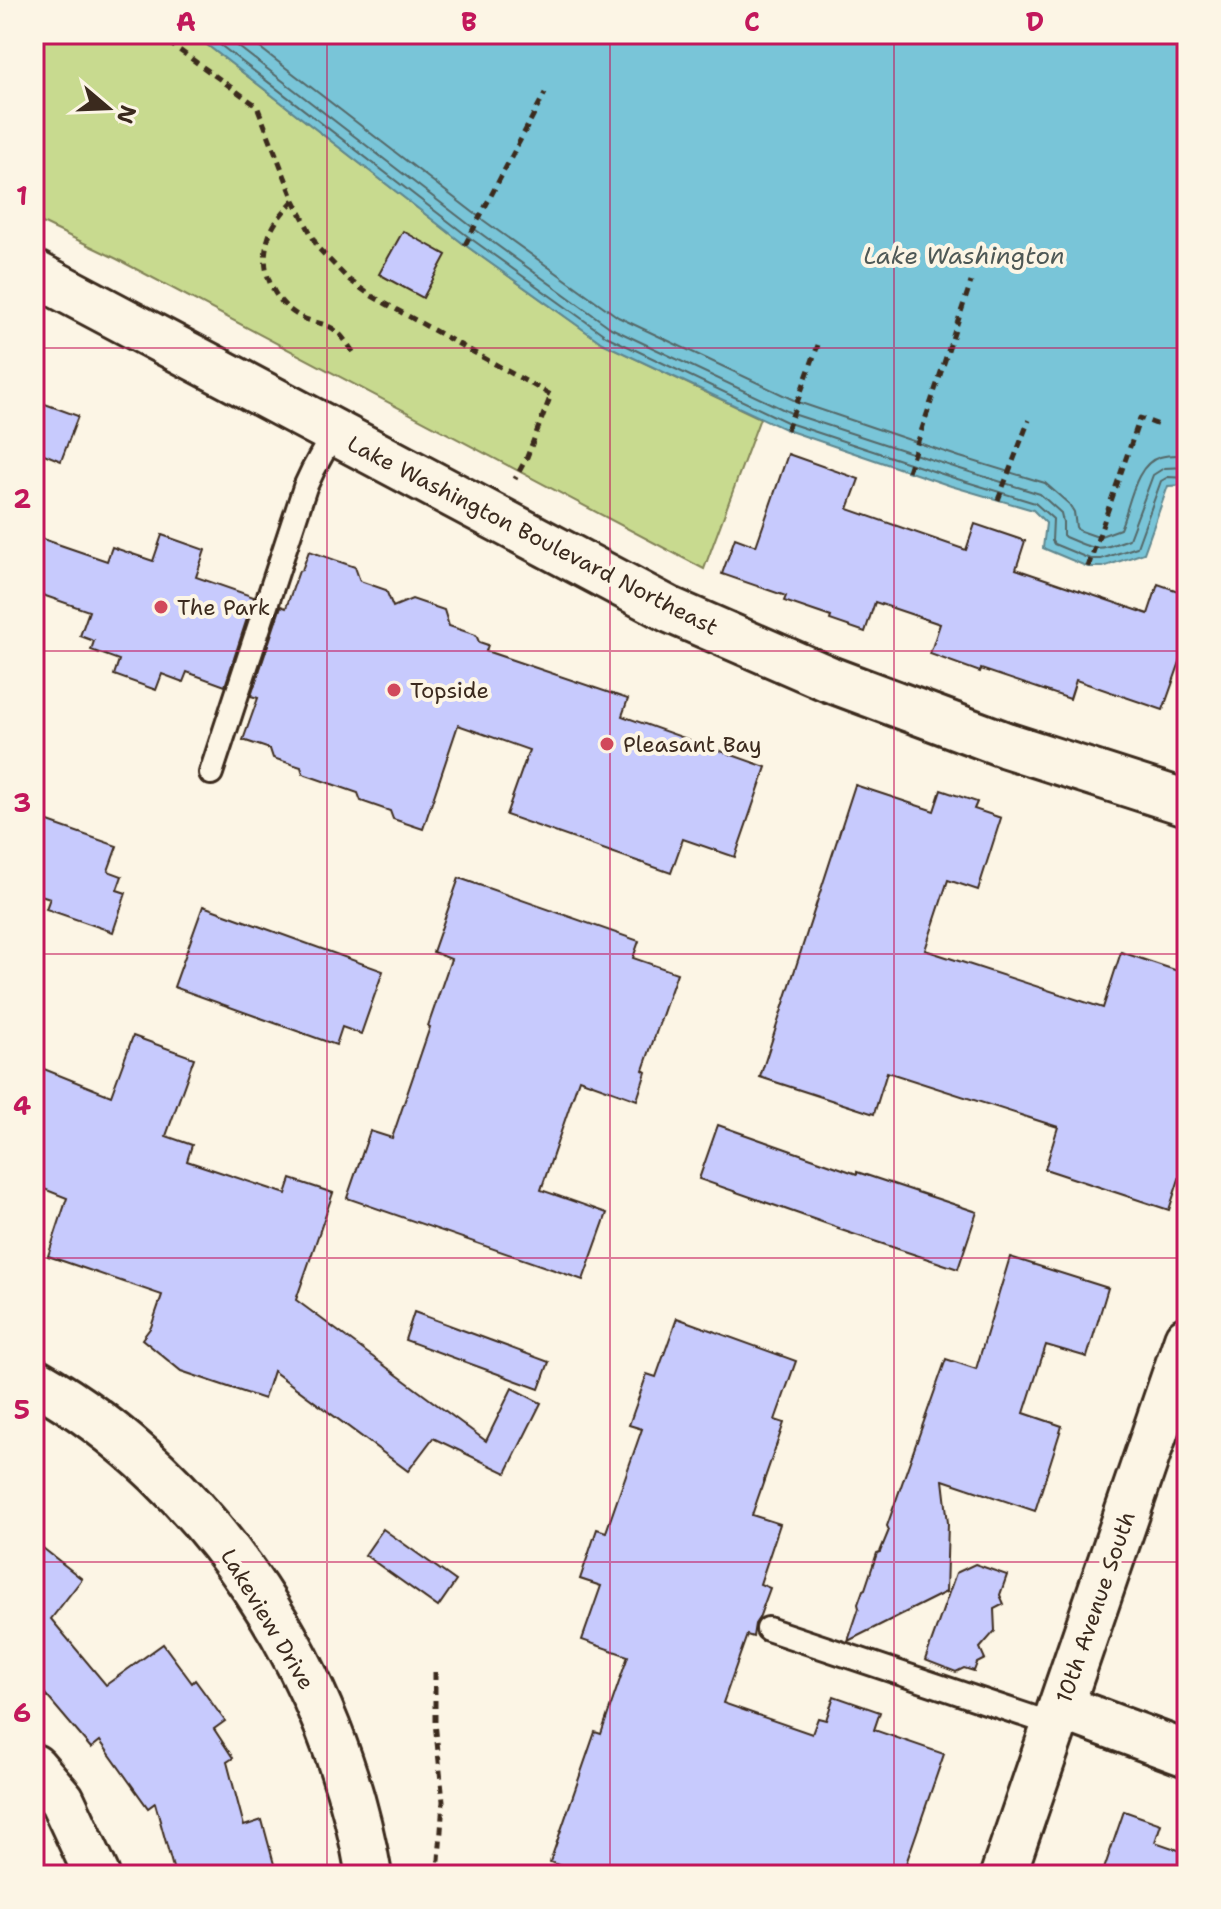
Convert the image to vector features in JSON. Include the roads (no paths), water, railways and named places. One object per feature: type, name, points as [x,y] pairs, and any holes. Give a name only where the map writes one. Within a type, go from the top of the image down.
[{"type":"street","name":"Lake Washington Boulevard Northeast","points":[[34,273],[684,616],[829,679],[1006,745],[1187,803]]},
{"type":"street","name":"10th Avenue South","points":[[1003,1875],[1187,1339]]},
{"type":"street","name":"Lakeview Drive","points":[[34,1380],[112,1432],[165,1480],[228,1549],[277,1626],[324,1717],[346,1779],[366,1858]]},
{"type":"street","points":[[1058,1716],[1187,1754]]},
{"type":"street","points":[[34,1767],[62,1800],[97,1875]]},
{"type":"lane","points":[[211,773],[305,487],[334,432]]},
{"type":"lane","points":[[768,1629],[1058,1716]]},
{"type":"water","name":"Lake Washington","points":[[193,34],[1187,34],[1187,485],[1168,486],[1144,553],[1103,567],[1088,567],[1043,548],[1046,523],[1033,510],[951,486],[787,430],[602,343],[465,245]]},
{"type":"place","name":"The Park","points":[[161,607]]},
{"type":"place","name":"Topside","points":[[394,690]]},
{"type":"place","name":"Pleasant Bay","points":[[607,744]]}]
